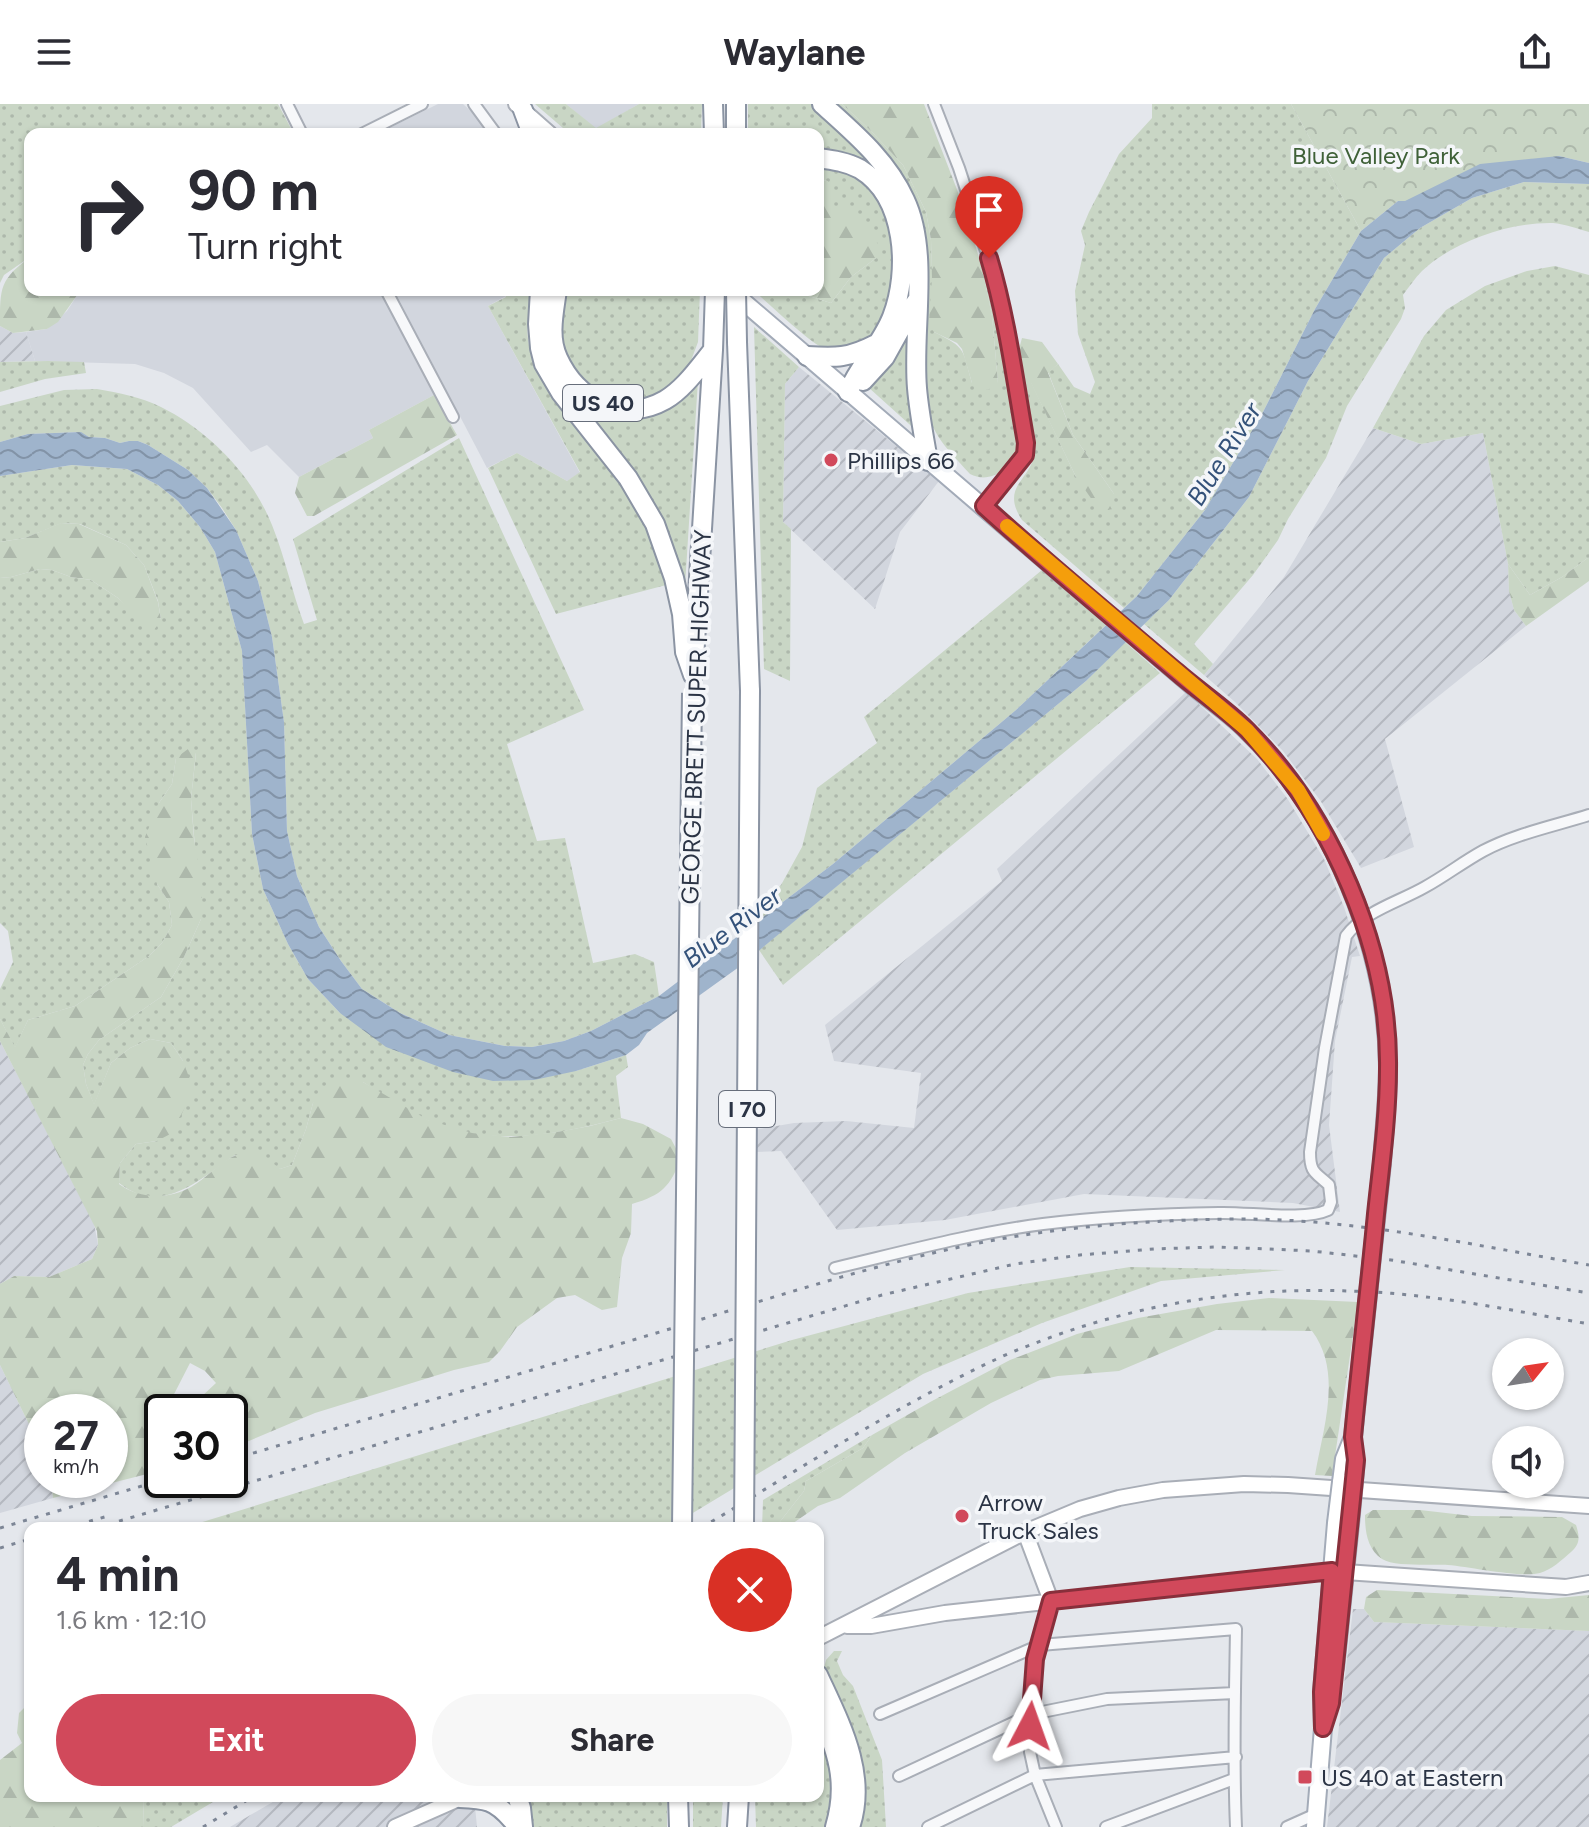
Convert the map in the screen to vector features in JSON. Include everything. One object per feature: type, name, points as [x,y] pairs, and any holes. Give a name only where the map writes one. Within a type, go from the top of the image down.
[{"type":"highway","points":[[713,104],[714,128]]},
{"type":"highway","points":[[736,104],[736,128]]},
{"type":"highway","points":[[822,104],[880,159],[906,202],[914,227],[918,254],[917,387],[928,461]]},
{"type":"highway","points":[[520,107],[529,128]]},
{"type":"highway","points":[[824,159],[841,161],[861,170],[876,183],[890,202],[899,228],[902,252],[900,284],[893,316],[879,343],[856,373],[848,392]]},
{"type":"highway","points":[[540,296],[538,324],[544,364],[561,393],[628,478],[655,524],[674,578],[693,684]]},
{"type":"highway","name":"US 40","points":[[556,296],[553,337],[557,357],[573,382],[589,398],[614,408],[648,408],[667,399],[679,390],[713,350]]},
{"type":"highway","name":"GEORGE BRETT SUPER HIGHWAY","points":[[682,1522],[693,684],[715,296]]},
{"type":"highway","name":"GEORGE BRETT SUPER HIGHWAY","points":[[736,296],[750,691],[744,1522]]},
{"type":"highway","points":[[848,392],[885,357],[917,299]]},
{"type":"highway","points":[[807,356],[838,358],[860,353],[879,343]]},
{"type":"highway","points":[[824,1689],[850,1750],[856,1776],[856,1805],[850,1827]]},
{"type":"highway","points":[[824,1721],[840,1767],[841,1803],[835,1827]]},
{"type":"highway","points":[[492,1802],[501,1807],[516,1825]]},
{"type":"highway","points":[[516,1825],[521,1808],[518,1802]]},
{"type":"highway","points":[[678,1802],[679,1827]]},
{"type":"highway","points":[[738,1826],[739,1802]]},
{"type":"main road","points":[[520,107],[543,128]]},
{"type":"main road","points":[[737,296],[1247,730],[1298,790],[1350,886],[1376,965],[1388,1068],[1382,1163],[1339,1572],[1322,1692],[1323,1728],[1316,1820]]},
{"type":"main road","points":[[824,1635],[1025,1532],[1080,1509],[1163,1490],[1244,1484],[1288,1485],[1589,1506]]},
{"type":"main road","points":[[1025,1532],[1051,1601]]},
{"type":"main road","points":[[842,1626],[871,1626],[945,1613],[1339,1572],[1511,1585],[1566,1587],[1588,1582]]},
{"type":"main road","points":[[395,1827],[451,1802]]},
{"type":"street","points":[[287,104],[299,128]]},
{"type":"street","points":[[374,128],[422,104]]},
{"type":"street","points":[[474,104],[492,128]]},
{"type":"street","points":[[934,104],[959,168],[999,291],[1026,443],[1025,455],[984,506]]},
{"type":"street","points":[[389,296],[453,417]]},
{"type":"street","points":[[835,1268],[972,1236],[1042,1224],[1239,1212],[1301,1216],[1318,1215],[1328,1210],[1331,1202],[1329,1185],[1310,1167],[1310,1152],[1346,936],[1362,919],[1426,887],[1486,850],[1589,815]]},
{"type":"street","points":[[1051,1601],[1035,1659],[1030,1752],[1035,1775],[1056,1827]]},
{"type":"street","points":[[880,1714],[1040,1645],[1236,1629],[1236,1827]]},
{"type":"street","points":[[899,1776],[1032,1714],[1107,1699],[1235,1693]]},
{"type":"street","points":[[928,1827],[1035,1775],[1236,1757]]},
{"type":"street","points":[[1106,1827],[1234,1779]]},
{"type":"street","points":[[1287,1827],[1316,1820]]},
{"type":"shaded area","points":[[438,104],[463,104],[484,128],[389,128]]},
{"type":"shaded area","points":[[566,104],[639,104],[598,128]]},
{"type":"shaded area","points":[[77,296],[383,296],[434,395],[369,430],[373,438],[299,477],[267,445],[251,452],[193,388],[164,373],[135,364],[35,361],[26,332],[47,329],[67,311]]},
{"type":"shaded area","points":[[397,296],[506,296],[488,306],[580,473],[567,481],[517,453],[487,468]]},
{"type":"shaded area","points":[[0,326],[13,333],[26,332],[35,361],[0,362]]},
{"type":"shaded area","points":[[799,367],[939,481],[900,532],[875,609],[783,522],[785,384]]},
{"type":"shaded area","points":[[1373,428],[1421,444],[1483,433],[1508,564],[1509,591],[1514,610],[1526,626],[1385,739],[1414,847],[1361,868],[1320,800],[1283,751],[1204,675],[1284,577]]},
{"type":"shaded area","points":[[1186,692],[1257,759],[1287,798],[1324,859],[1360,956],[1352,957],[1335,1041],[1329,1125],[1340,1212],[1293,1203],[1084,1194],[945,1220],[837,1230],[781,1151],[755,1152],[754,1130],[794,1123],[846,1121],[914,1128],[921,1073],[834,1061],[825,1025],[1002,881],[997,869]]},
{"type":"shaded area","points":[[0,1041],[94,1223],[98,1245],[92,1259],[49,1277],[14,1276],[0,1284]]},
{"type":"shaded area","points":[[0,1365],[24,1414],[24,1498],[53,1498],[0,1513]]},
{"type":"shaded area","points":[[1353,1609],[1364,1609],[1374,1622],[1589,1631],[1589,1827],[1327,1827]]},
{"type":"shaded area","points":[[273,1802],[475,1802],[477,1827],[230,1827]]},
{"type":"green space","points":[[0,104],[278,104],[291,128],[24,128],[24,261],[4,275],[0,283]]},
{"type":"green space","points":[[535,104],[566,104],[596,128],[563,128]]},
{"type":"green space","points":[[639,104],[702,104],[701,128],[596,128]]},
{"type":"green space","points":[[748,104],[815,104],[884,172],[895,200],[824,155],[824,128],[748,128]]},
{"type":"green space","points":[[834,104],[842,104],[903,165],[926,212],[931,240],[934,332],[962,351],[972,383],[998,383],[992,316],[982,267],[987,268],[1021,441],[1009,465],[995,475],[979,477],[970,474],[945,445],[929,418],[923,391],[924,239],[918,207],[889,156]]},
{"type":"green space","points":[[842,104],[924,104],[961,200],[982,267],[992,316],[998,383],[988,390],[972,383],[962,349],[957,343],[934,332],[929,322],[931,240],[926,212],[903,165]]},
{"type":"green space","points":[[1152,104],[1291,104],[1361,231],[1315,309],[1263,412],[1205,510],[1124,608],[1022,520],[1014,499],[1015,490],[1032,462],[1034,452],[1023,384],[1031,382],[1076,477],[1114,494],[1073,435],[1048,372],[1058,364],[1074,387],[1090,394],[1095,382],[1078,334],[1075,291],[1085,245],[1081,231],[1119,154],[1152,118]]},
{"type":"green space","name":"Blue Valley Park","points":[[1291,104],[1589,104],[1589,163],[1559,156],[1422,194],[1405,202],[1398,201],[1361,231]]},
{"type":"green space","points":[[824,164],[845,169],[867,184],[886,209],[892,236],[891,287],[883,317],[868,340],[847,349],[818,345],[760,296],[809,296],[831,303],[851,277],[876,258],[829,210],[828,181],[824,181]]},
{"type":"green space","points":[[824,181],[828,181],[832,196],[830,209],[843,208],[857,215],[881,248],[876,258],[851,277],[831,303],[809,296],[824,296]]},
{"type":"green space","points":[[1524,182],[1589,184],[1589,232],[1553,223],[1518,226],[1466,242],[1422,271],[1403,295],[1405,308],[1401,319],[1347,406],[1326,458],[1278,540],[1253,575],[1194,644],[1213,664],[1204,675],[1144,624],[1169,600],[1249,497],[1308,381],[1384,258],[1420,228],[1472,198]]},
{"type":"green space","points":[[24,262],[24,296],[77,296],[58,322],[47,329],[13,333],[0,326],[0,302],[7,278]]},
{"type":"green space","points":[[1555,266],[1589,275],[1589,557],[1530,595],[1508,564],[1483,433],[1421,444],[1373,428],[1424,336],[1446,310],[1485,286],[1527,271]]},
{"type":"green space","points":[[530,296],[528,339],[542,381],[625,484],[645,520],[670,584],[556,614],[488,468],[517,453],[567,481],[580,472],[488,306],[506,297]]},
{"type":"green space","points":[[565,296],[700,296],[698,342],[689,366],[679,381],[655,399],[614,402],[583,385],[563,353],[559,334],[563,332]]},
{"type":"green space","points":[[754,327],[799,367],[785,384],[783,522],[791,529],[790,681],[764,669]]},
{"type":"green space","points":[[911,331],[919,433],[868,387],[898,352]]},
{"type":"green space","points":[[1022,338],[1042,342],[1058,364],[1048,373],[1073,435],[1114,494],[1113,509],[1100,511],[1076,477],[1031,383],[1023,384],[1019,349]]},
{"type":"green space","points":[[0,362],[84,362],[86,373],[45,379],[0,392]]},
{"type":"green space","points":[[698,380],[684,602],[675,566],[566,384],[607,413]]},
{"type":"green space","points":[[97,389],[138,398],[161,407],[196,429],[227,456],[253,489],[272,525],[304,624],[317,620],[293,539],[459,438],[584,710],[507,744],[537,841],[565,838],[593,963],[635,954],[654,962],[659,996],[591,1031],[564,1041],[532,1047],[505,1046],[449,1035],[400,1013],[362,989],[319,927],[297,876],[287,831],[284,722],[272,637],[258,581],[236,530],[222,508],[188,470],[138,441],[120,443],[89,437],[80,432],[28,434],[0,442],[0,406],[64,390]]},
{"type":"green space","points":[[434,395],[457,435],[314,516],[307,516],[295,493],[299,477],[373,438],[369,430]]},
{"type":"green space","points":[[72,465],[127,469],[158,485],[178,501],[200,527],[215,552],[242,651],[252,834],[263,889],[308,979],[340,1013],[576,1071],[626,1055],[628,1067],[616,1076],[621,1118],[524,1136],[475,1134],[427,1120],[363,1082],[313,1103],[292,1165],[280,1169],[235,1155],[180,1191],[165,1195],[135,1193],[119,1183],[120,1163],[136,1144],[157,1141],[183,1061],[171,1043],[150,1039],[130,1048],[111,1063],[94,1105],[83,1065],[99,1040],[161,997],[201,919],[191,799],[196,753],[176,758],[172,784],[159,803],[157,884],[169,902],[172,925],[162,943],[149,956],[75,1006],[28,1020],[15,1048],[0,1019],[0,989],[13,962],[8,931],[0,923],[0,578],[40,569],[91,580],[129,609],[161,620],[158,601],[144,565],[126,545],[80,524],[62,523],[25,538],[0,542],[0,476]]},
{"type":"green space","points":[[61,523],[79,524],[126,545],[144,565],[158,602],[161,620],[154,630],[142,625],[118,598],[91,580],[40,569],[0,578],[0,542],[25,538]]},
{"type":"green space","points":[[1589,557],[1589,581],[1526,626],[1514,610],[1509,591],[1508,564],[1530,595]]},
{"type":"green space","points":[[1042,570],[1106,625],[1016,710],[833,864],[763,917],[762,903],[781,885],[802,847],[817,788],[877,743],[864,717]]},
{"type":"green space","points":[[1125,642],[1160,673],[783,985],[759,950],[1086,681]]},
{"type":"green space","points":[[188,749],[196,752],[191,799],[202,882],[201,919],[161,997],[99,1040],[83,1065],[94,1104],[111,1063],[130,1048],[150,1039],[171,1043],[183,1061],[193,1088],[174,1132],[157,1141],[136,1144],[120,1163],[119,1184],[145,1195],[173,1194],[191,1187],[232,1157],[257,1150],[280,1169],[292,1165],[313,1103],[326,1085],[343,1077],[363,1082],[428,1120],[472,1133],[511,1137],[557,1132],[621,1118],[643,1124],[671,1139],[681,1158],[664,1188],[632,1204],[631,1233],[622,1258],[617,1307],[602,1310],[575,1295],[557,1298],[517,1327],[489,1362],[315,1413],[248,1441],[248,1394],[204,1394],[216,1383],[205,1371],[190,1363],[174,1394],[144,1394],[144,1475],[128,1479],[128,1394],[24,1394],[24,1414],[0,1365],[0,1284],[14,1276],[49,1277],[92,1259],[98,1245],[97,1231],[0,1041],[0,1019],[15,1047],[28,1020],[75,1006],[149,956],[162,943],[172,925],[169,902],[157,884],[145,837],[159,803],[172,784],[176,758]]},
{"type":"green space","points":[[1130,1267],[1285,1270],[1161,1281],[1042,1323],[923,1374],[678,1522],[202,1522],[792,1340],[968,1293]]},
{"type":"green space","points":[[1269,1298],[1358,1302],[1332,1476],[1315,1475],[1326,1420],[1329,1382],[1327,1364],[1312,1331],[1216,1330],[1119,1371],[1040,1380],[991,1403],[905,1453],[840,1498],[818,1506],[795,1522],[780,1522],[804,1491],[806,1481],[863,1448],[872,1435],[1010,1360],[1077,1334],[1138,1318]]},
{"type":"green space","points":[[872,1435],[863,1448],[806,1481],[804,1491],[780,1522],[762,1522],[763,1500]]},
{"type":"green space","points":[[1373,1510],[1562,1517],[1576,1525],[1578,1540],[1574,1549],[1556,1564],[1544,1572],[1532,1574],[1388,1562],[1377,1555],[1366,1533],[1365,1515]]},
{"type":"green space","points":[[1377,1590],[1548,1599],[1589,1595],[1589,1631],[1374,1622],[1364,1609],[1366,1597]]},
{"type":"green space","points":[[834,1651],[842,1651],[837,1661],[843,1675],[853,1686],[882,1760],[886,1827],[858,1827],[824,1668]]},
{"type":"green space","points":[[24,1708],[24,1802],[143,1802],[144,1827],[0,1827],[0,1760],[22,1743],[17,1733],[19,1713]]},
{"type":"green space","points":[[824,1741],[835,1782],[828,1827],[756,1827],[755,1802],[824,1802]]},
{"type":"green space","points":[[143,1802],[213,1802],[171,1827],[144,1827]]},
{"type":"green space","points":[[526,1802],[667,1802],[667,1827],[528,1827]]},
{"type":"green space","points":[[693,1802],[723,1802],[721,1827],[693,1827]]},
{"type":"water","name":"Blue River","points":[[1559,156],[1589,163],[1589,184],[1524,182],[1472,198],[1420,228],[1384,258],[1308,381],[1249,497],[1169,600],[1086,681],[739,967],[647,1033],[639,1045],[626,1055],[534,1080],[493,1081],[453,1072],[386,1047],[340,1013],[308,979],[263,889],[252,834],[242,651],[215,552],[200,527],[178,501],[158,485],[127,469],[72,465],[0,476],[0,442],[28,434],[81,432],[89,437],[120,443],[138,441],[148,445],[188,470],[207,488],[236,530],[258,581],[272,637],[284,722],[287,831],[297,876],[319,927],[362,989],[400,1013],[449,1035],[505,1046],[532,1047],[564,1041],[591,1031],[659,996],[833,864],[1016,710],[1137,596],[1205,510],[1263,412],[1315,309],[1361,231],[1398,201],[1405,201],[1480,164]]},
{"type":"railway","points":[[248,1455],[859,1272],[984,1242],[1046,1232],[1172,1221],[1280,1220],[1413,1234],[1589,1265]]},
{"type":"railway","points":[[116,1522],[882,1295],[1015,1264],[1154,1249],[1216,1247],[1312,1251],[1391,1260],[1589,1293]]},
{"type":"railway","points":[[711,1522],[849,1438],[1007,1354],[1083,1326],[1157,1307],[1272,1292],[1379,1292],[1500,1308],[1589,1324]]},
{"type":"railway","points":[[0,1528],[144,1485]]},
{"type":"railway","points":[[87,1522],[108,1516]]},
{"type":"railway","points":[[0,1548],[24,1541]]},
{"type":"railway","points":[[203,1827],[244,1802]]},
{"type":"slow traffic","points":[[1007,526],[1247,730],[1298,790],[1323,834]]},
{"type":"place","name":"Phillips 66","points":[[831,460]]},
{"type":"place","name":"Arrow Truck Sales","points":[[962,1516]]},
{"type":"place","name":"US 40 at Eastern","points":[[1305,1777]]},
{"type":"route","points":[[989,258],[999,291],[1026,443],[1025,455],[984,506],[1247,730],[1298,790],[1334,853],[1362,919],[1376,965],[1383,1005],[1388,1068],[1382,1163],[1353,1437],[1356,1460],[1350,1524],[1331,1703],[1323,1728],[1322,1692],[1332,1571],[1051,1601],[1035,1659],[1030,1726]]}]
